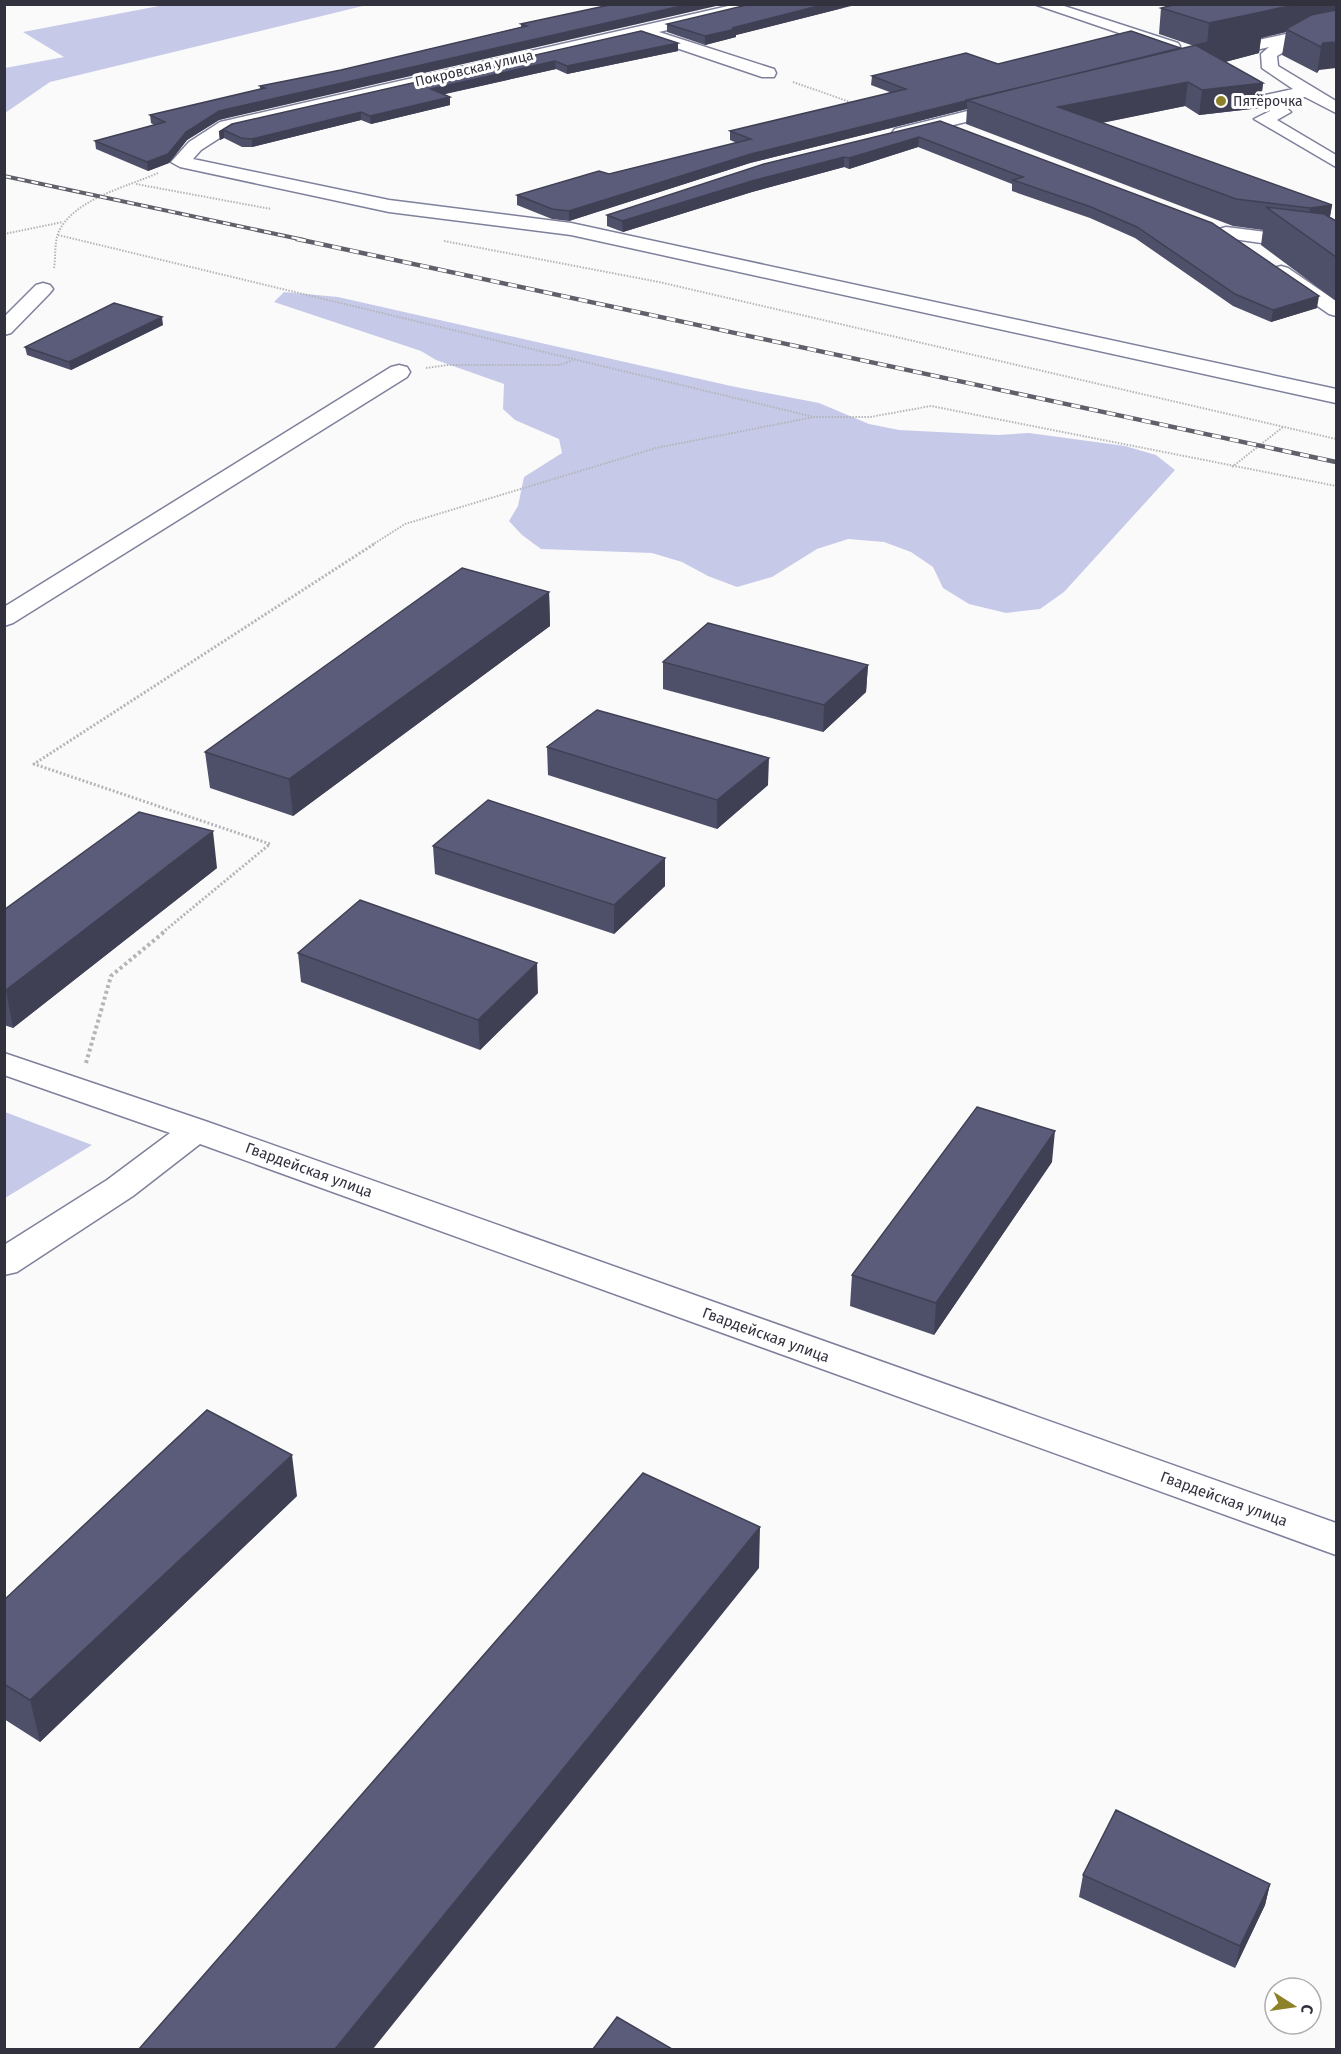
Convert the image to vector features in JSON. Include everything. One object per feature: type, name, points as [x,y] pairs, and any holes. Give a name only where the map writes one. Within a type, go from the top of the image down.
[{"type":"street","name":"Покровская улица","points":[[180,162],[195,146],[226,126],[759,4]]},
{"type":"street","points":[[1041,4],[1183,50]]},
{"type":"street","points":[[1205,57],[1336,28]]},
{"type":"street","points":[[641,30],[768,73]]},
{"type":"street","points":[[1312,32],[1336,45]]},
{"type":"street","points":[[1312,32],[1269,54],[1270,68],[1336,108]]},
{"type":"street","points":[[1308,91],[1267,100],[1282,112],[1263,119],[1336,162]]},
{"type":"street","points":[[889,136],[1021,103]]},
{"type":"street","points":[[940,123],[974,136]]},
{"type":"street","points":[[180,162],[389,206],[571,229],[1336,396]]},
{"type":"street","points":[[571,229],[604,218]]},
{"type":"street","points":[[1208,224],[1226,233],[1336,310]]},
{"type":"street","points":[[1226,233],[1322,244],[1318,242],[1327,241]]},
{"type":"street","points":[[4,329],[43,289]]},
{"type":"street","points":[[4,618],[399,372]]},
{"type":"street","name":"Гвардейская улица","points":[[4,1063],[1336,1539]]},
{"type":"street","points":[[4,1263],[120,1188],[196,1130]]},
{"type":"path","points":[[768,73],[860,106]]},
{"type":"path","points":[[43,289],[53,273],[58,254],[58,235],[64,222],[76,211],[180,162]]},
{"type":"path","points":[[136,184],[277,210]]},
{"type":"path","points":[[4,234],[14,234],[64,222]]},
{"type":"path","points":[[58,235],[814,417]]},
{"type":"path","points":[[442,240],[659,282],[1336,439]]},
{"type":"path","points":[[399,372],[448,365],[560,365],[573,360]]},
{"type":"path","points":[[78,1091],[111,976],[270,844],[34,764],[405,524],[656,448],[814,417],[870,417],[931,406],[1336,486]]},
{"type":"path","points":[[1232,467],[1283,427]]},
{"type":"shaded area","points":[[164,5],[367,5],[50,82],[5,113],[5,68],[64,57],[23,32]]},
{"type":"shaded area","points":[[284,292],[338,297],[731,386],[819,403],[869,424],[899,430],[998,435],[1029,433],[1125,446],[1156,455],[1175,470],[1064,592],[1040,609],[1006,613],[969,604],[943,588],[933,567],[911,552],[884,542],[848,539],[817,549],[772,577],[737,587],[708,576],[682,562],[652,553],[541,549],[522,535],[509,521],[518,506],[524,477],[562,453],[559,439],[515,420],[503,409],[504,384],[436,360],[421,351],[274,302]]},
{"type":"shaded area","points":[[5,1112],[92,1145],[5,1198]]},
{"type":"building","points":[[614,4],[690,4],[219,111],[186,132],[168,154],[147,162],[95,141],[165,122],[150,115],[265,88],[260,86],[341,70],[527,26],[521,24]]},
{"type":"building","points":[[751,4],[826,4],[705,36],[667,24]]},
{"type":"building","points":[[1177,4],[1299,4],[1209,23],[1161,8]]},
{"type":"building","points":[[1336,10],[1336,42],[1323,43],[1321,47],[1286,29],[1311,15]]},
{"type":"building","points":[[1263,29],[1197,46],[1263,83],[1202,90],[1188,82],[1058,107],[1332,205],[1310,208],[1236,199],[967,100]]},
{"type":"building","points":[[641,31],[678,43],[567,66],[555,61],[431,89],[450,97],[370,116],[361,112],[252,139],[241,138],[224,130],[219,132],[232,124]]},
{"type":"building","points":[[1131,31],[1180,48],[751,154],[569,211],[552,209],[517,195],[599,171],[609,174],[751,139],[730,131],[906,89],[872,76],[966,53],[998,64]]},
{"type":"building","points":[[940,121],[1212,223],[1319,296],[1273,310],[1235,294],[1137,227],[1091,207],[1013,180],[1023,177],[919,137],[849,158],[844,157],[752,181],[622,221],[607,215],[764,164]]},
{"type":"building","points":[[1266,207],[1324,214],[1336,221],[1336,257]]},
{"type":"building","points":[[114,303],[162,317],[69,362],[25,347]]},
{"type":"building","points":[[462,568],[549,592],[289,779],[205,752]]},
{"type":"building","points":[[708,623],[868,665],[824,705],[663,662]]},
{"type":"building","points":[[597,710],[769,758],[717,800],[547,747]]},
{"type":"building","points":[[488,800],[665,858],[614,905],[433,846]]},
{"type":"building","points":[[139,812],[213,831],[4,990],[4,910]]},
{"type":"building","points":[[360,900],[537,963],[478,1020],[298,953]]},
{"type":"building","points":[[977,1107],[1055,1131],[936,1303],[852,1275]]},
{"type":"building","points":[[207,1410],[292,1455],[30,1700],[4,1684],[4,1600]]},
{"type":"building","points":[[643,1473],[760,1527],[335,2049],[139,2049]]},
{"type":"building","points":[[1116,1810],[1270,1884],[1240,1946],[1083,1875]]},
{"type":"building","points":[[617,2017],[672,2049],[593,2049]]},
{"type":"railway","points":[[4,176],[304,240]]},
{"type":"railway","points":[[297,239],[1336,462]]},
{"type":"place","name":"Пятёрочка","points":[[1221,101]]}]
